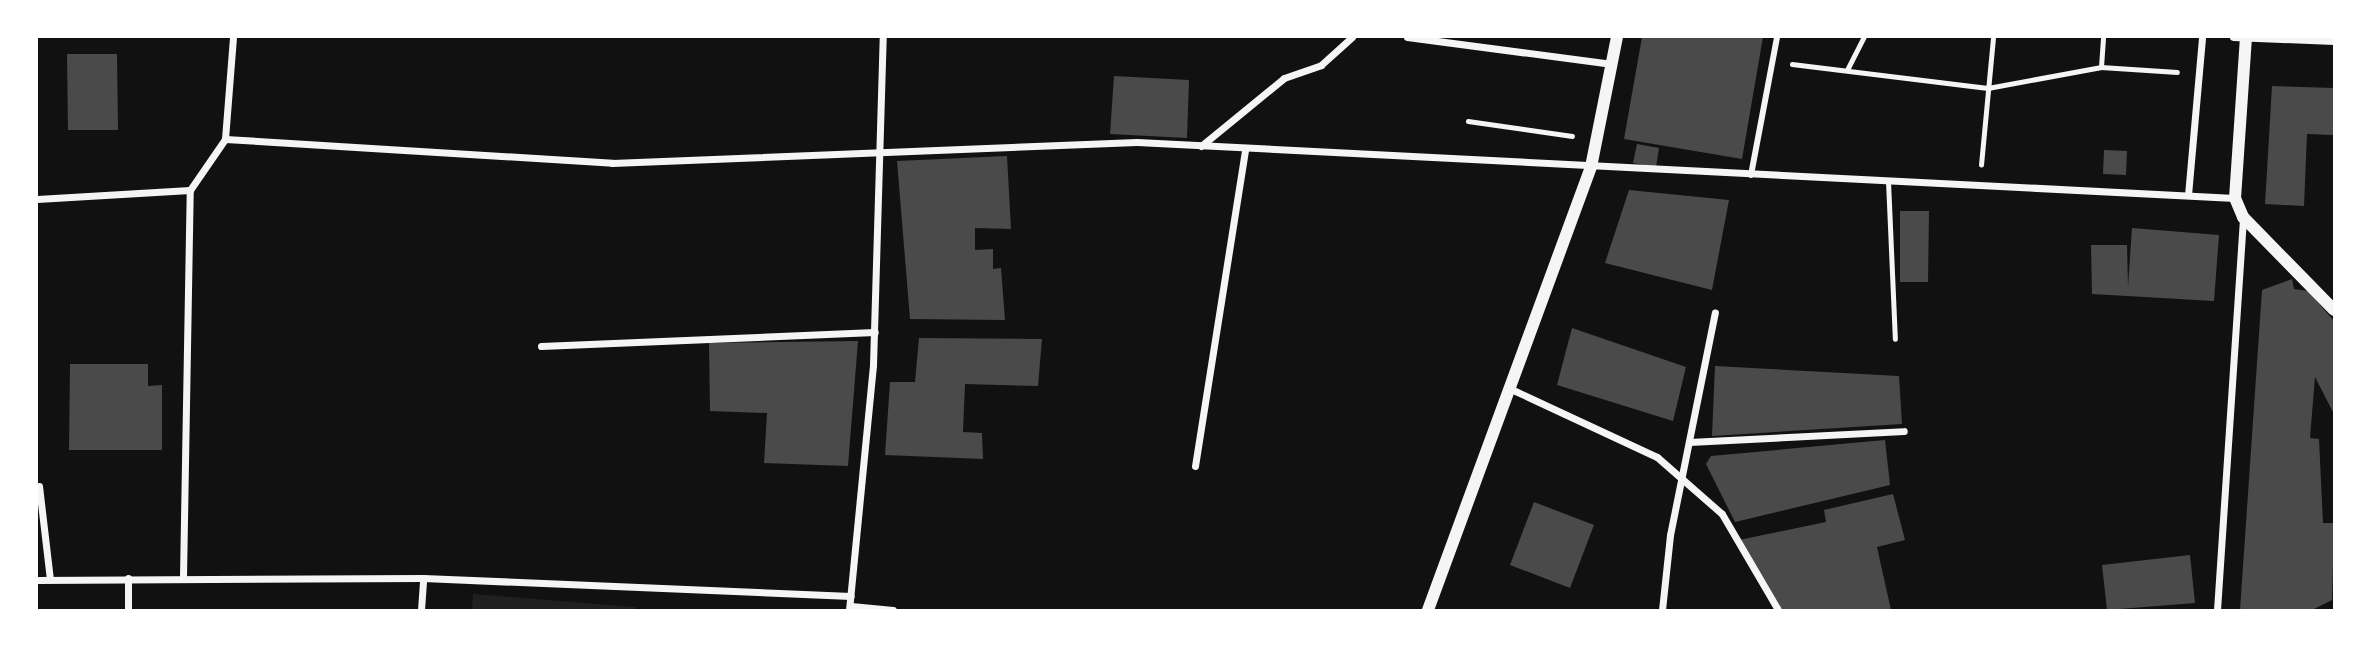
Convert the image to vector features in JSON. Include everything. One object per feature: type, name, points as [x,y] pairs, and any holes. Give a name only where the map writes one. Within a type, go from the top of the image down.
[{"type":"street","points":[[183,577],[190,190],[225,139],[233,37]]},
{"type":"street","points":[[883,37],[875,332],[850,608],[892,610]]},
{"type":"street","points":[[1200,146],[1283,78],[1321,65],[1352,37]]},
{"type":"street","points":[[1407,37],[1612,64]]},
{"type":"street","points":[[1427,610],[1591,167],[1617,37]]},
{"type":"street","points":[[1751,175],[1777,37]]},
{"type":"street","points":[[2188,195],[2202,37]]},
{"type":"street","points":[[2334,41],[2242,38],[2235,198],[2243,217],[2334,310]]},
{"type":"street","points":[[225,139],[516,162],[881,149],[1200,146],[2235,198]]},
{"type":"street","points":[[1195,466],[1245,149]]},
{"type":"street","points":[[37,200],[190,190]]},
{"type":"street","points":[[2217,610],[2243,217]]},
{"type":"street","points":[[1662,610],[1689,442],[1715,312]]},
{"type":"street","points":[[541,346],[875,332]]},
{"type":"street","points":[[1511,389],[1657,457],[1721,514],[1778,610]]},
{"type":"street","points":[[1689,442],[1904,431]]},
{"type":"street","points":[[38,486],[50,579]]},
{"type":"street","points":[[37,580],[183,577],[423,578],[851,596]]},
{"type":"street","points":[[128,578],[128,610]]},
{"type":"street","points":[[421,610],[423,578]]},
{"type":"lane","points":[[1888,181],[1895,339]]},
{"type":"path","points":[[1847,70],[1864,37]]},
{"type":"path","points":[[1979,186],[1993,37]]},
{"type":"path","points":[[2101,67],[2103,37]]},
{"type":"path","points":[[1772,62],[1988,88],[2101,67],[2199,74]]},
{"type":"path","points":[[1468,121],[1597,139]]},
{"type":"shaded area","points":[[473,594],[635,607],[634,610],[472,610]]},
{"type":"building","points":[[1642,37],[1763,37],[1742,159],[1624,139]]},
{"type":"building","points":[[67,54],[117,54],[118,130],[68,130]]},
{"type":"building","points":[[1114,76],[1189,80],[1187,138],[1110,134]]},
{"type":"building","points":[[2272,86],[2334,88],[2333,135],[2307,134],[2304,206],[2265,204]]},
{"type":"building","points":[[1637,144],[1659,148],[1656,167],[1633,163]]},
{"type":"building","points":[[2104,150],[2127,151],[2126,175],[2103,174]]},
{"type":"building","points":[[1007,156],[1011,229],[975,228],[975,250],[993,249],[993,269],[1001,268],[1005,320],[910,319],[897,161]]},
{"type":"building","points":[[1629,190],[1729,200],[1712,290],[1605,263]]},
{"type":"building","points":[[1900,211],[1929,211],[1928,282],[1900,282]]},
{"type":"building","points":[[2132,228],[2219,235],[2214,301],[2092,294],[2091,245],[2127,245],[2128,286]]},
{"type":"building","points":[[2292,279],[2294,289],[2308,291],[2334,321],[2334,414],[2315,377],[2310,438],[2319,439],[2323,523],[2334,523],[2332,600],[2312,610],[2240,610],[2262,290]]},
{"type":"building","points":[[1572,328],[1686,367],[1673,421],[1557,385]]},
{"type":"building","points":[[919,338],[1042,339],[1038,386],[965,384],[963,432],[982,433],[983,459],[885,455],[890,382],[915,382]]},
{"type":"building","points":[[858,341],[848,466],[764,463],[767,413],[710,411],[709,343]]},
{"type":"building","points":[[70,364],[148,364],[148,386],[162,385],[162,450],[69,450]]},
{"type":"building","points":[[1715,366],[1899,376],[1902,424],[1712,436]]},
{"type":"building","points":[[1885,440],[1890,485],[1735,522],[1706,464],[1711,456]]},
{"type":"building","points":[[1893,494],[1905,540],[1877,547],[1891,610],[1781,610],[1739,540],[1826,522],[1824,510]]},
{"type":"building","points":[[1534,502],[1594,525],[1570,588],[1510,565]]},
{"type":"building","points":[[2190,555],[2195,603],[2107,610],[2102,565]]}]
